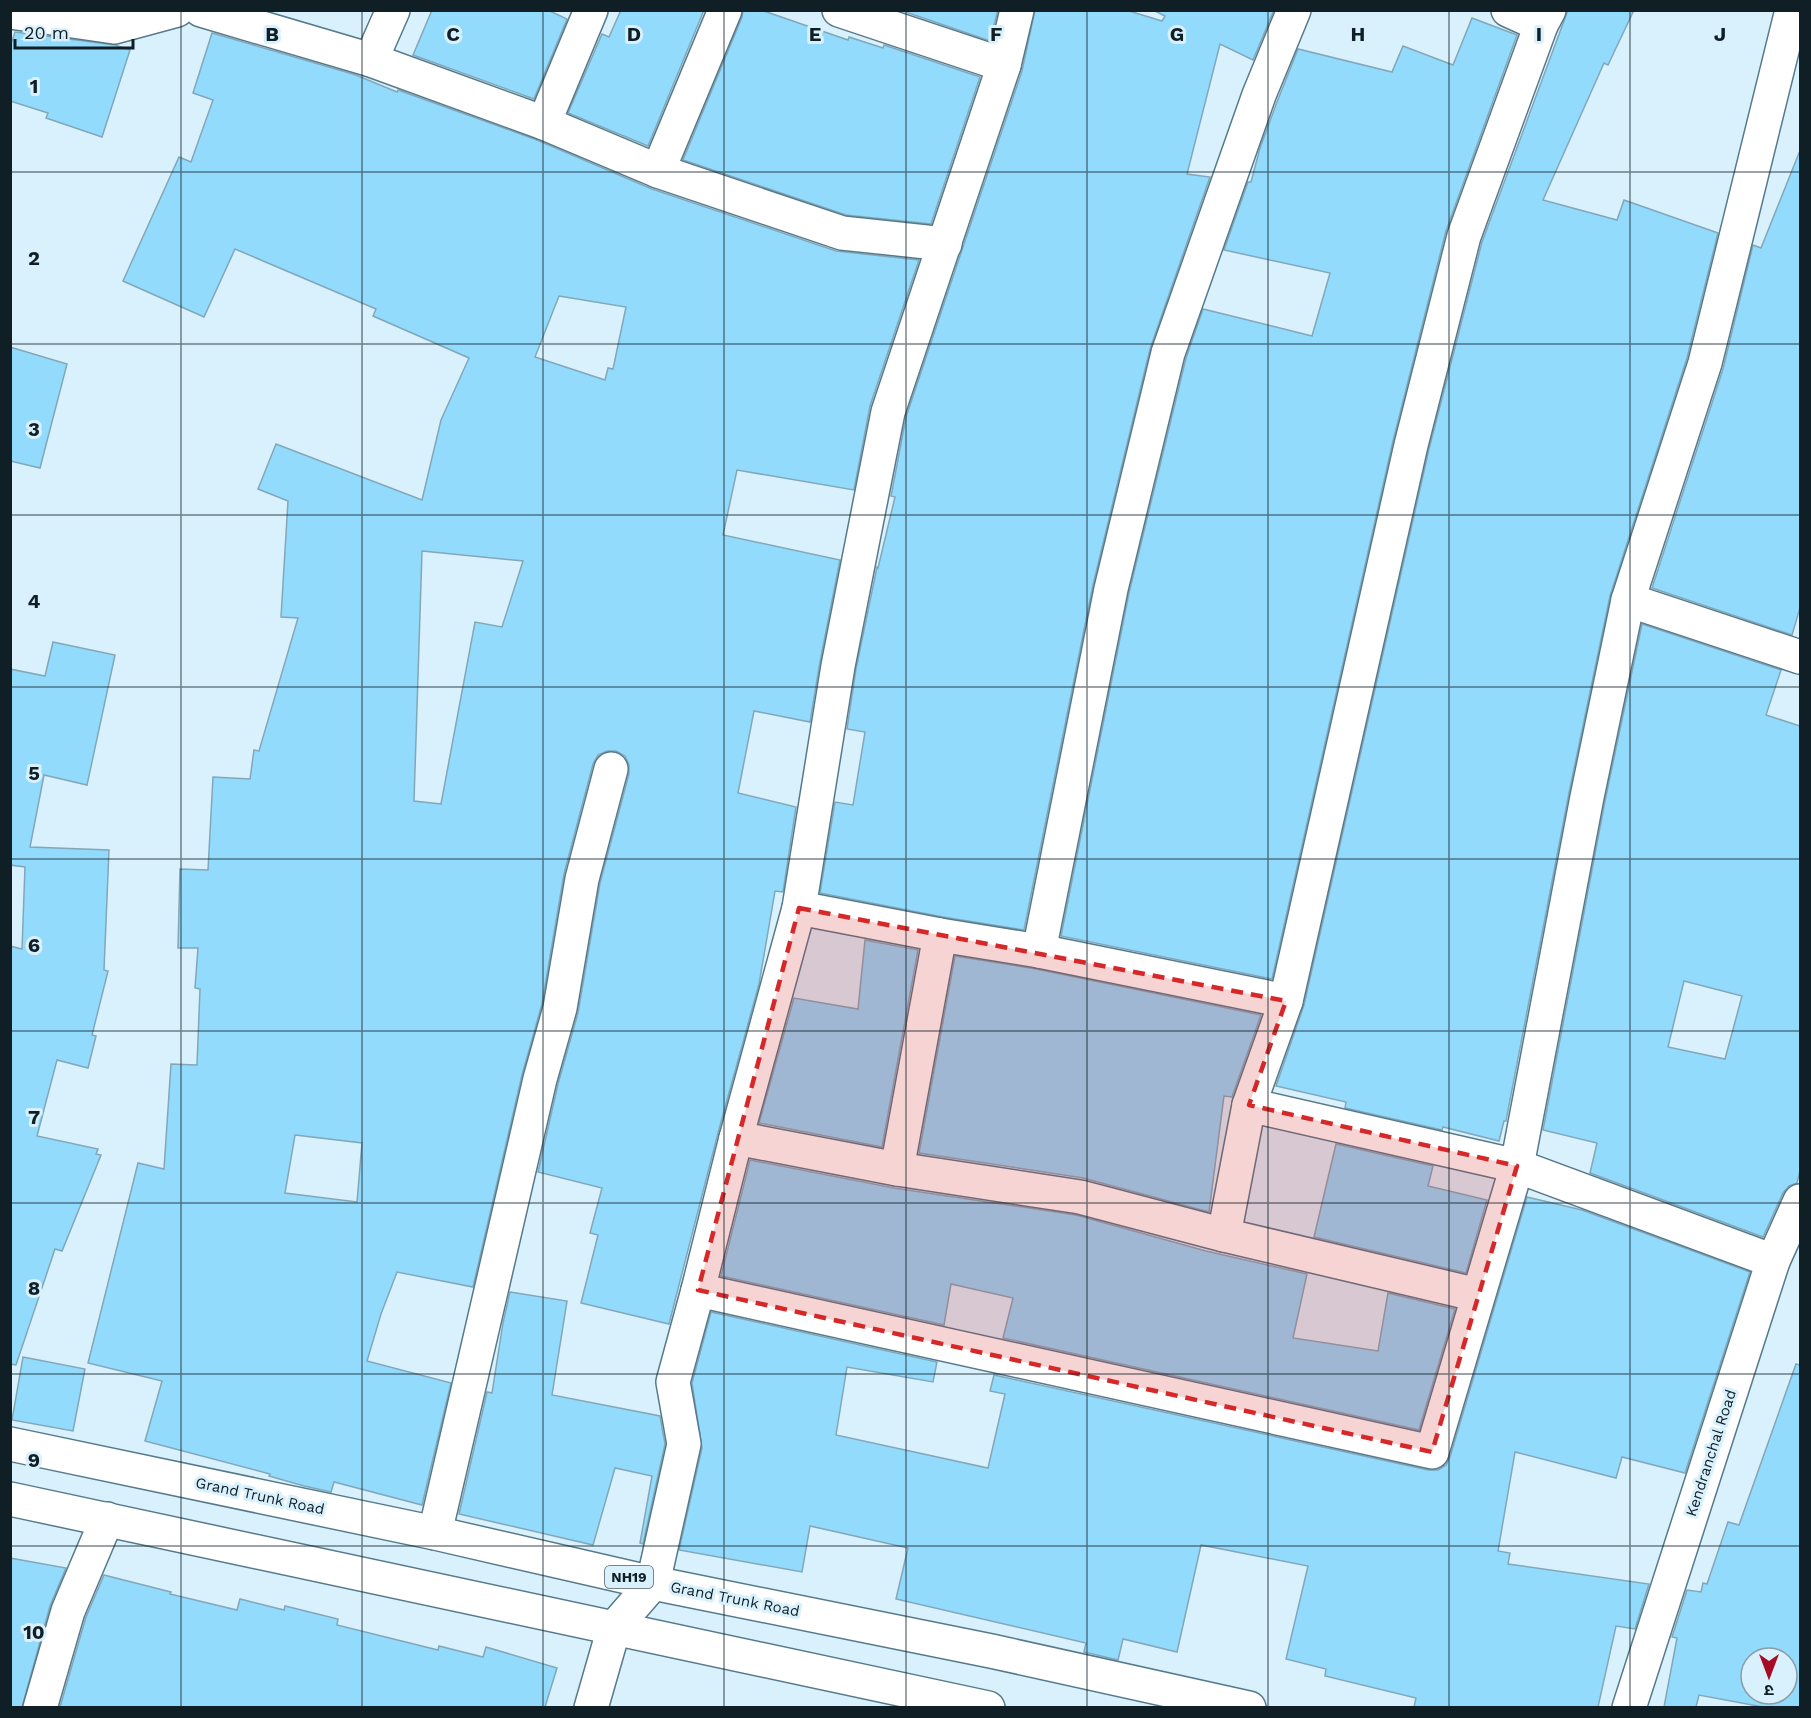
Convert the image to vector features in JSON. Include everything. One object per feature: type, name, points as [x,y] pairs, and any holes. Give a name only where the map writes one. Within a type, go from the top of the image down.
[{"type":"main road","points":[[10,12],[114,27],[177,10]]},
{"type":"main road","points":[[201,10],[371,60],[544,123],[658,171],[842,232],[945,244]]},
{"type":"main road","points":[[371,60],[393,10]]},
{"type":"main road","points":[[544,123],[591,10]]},
{"type":"main road","points":[[658,171],[725,10]]},
{"type":"main road","points":[[839,10],[1004,65]]},
{"type":"main road","points":[[591,1707],[614,1628],[653,1583],[684,1444],[673,1382],[799,908],[838,666],[888,412],[1004,65],[1017,10]]},
{"type":"main road","points":[[1039,951],[1111,589],[1168,353],[1259,95],[1294,10]]},
{"type":"main road","points":[[1224,1235],[1249,1105],[1286,1001],[1411,445],[1464,236],[1545,18],[1508,10]]},
{"type":"main road","points":[[699,1290],[1432,1452],[1517,1166],[1587,797],[1629,600],[1705,363],[1792,10]]},
{"type":"main road","points":[[1629,600],[1800,657]]},
{"type":"main road","points":[[435,1533],[540,1079],[560,1008],[582,879],[611,769]]},
{"type":"main road","points":[[799,908],[1039,951],[1286,1001]]},
{"type":"main road","points":[[897,1169],[940,935]]},
{"type":"main road","points":[[1249,1105],[1517,1166],[1773,1261]]},
{"type":"main road","points":[[736,1138],[897,1169],[1080,1197],[1224,1235],[1478,1295]]},
{"type":"main road","name":"Kendranchal Road","points":[[1629,1707],[1773,1261],[1800,1201]]},
{"type":"main road","name":"Grand Trunk Road","points":[[10,1444],[435,1533],[653,1583],[991,1651],[1249,1707]]},
{"type":"main road","points":[[10,1499],[988,1707]]},
{"type":"main road","points":[[40,1707],[68,1611],[106,1520]]},
{"type":"highlighted area","points":[[799,908],[1286,1001],[1249,1105],[1517,1166],[1432,1452],[698,1290]]},
{"type":"building","points":[[432,10],[548,10],[567,19],[534,99],[413,55]]},
{"type":"building","points":[[621,10],[704,10],[648,146],[568,113],[602,34],[609,37]]},
{"type":"building","points":[[743,10],[761,10],[848,40],[849,37],[883,48],[884,45],[980,77],[931,224],[846,215],[683,160]]},
{"type":"building","points":[[900,10],[998,10],[990,41]]},
{"type":"building","points":[[1035,10],[1126,10],[1162,21],[1165,16],[1153,10],[1274,10],[1253,60],[1220,44],[1187,174],[1210,177],[1150,349],[1093,585],[1024,930],[820,893],[835,802],[853,805],[865,732],[847,729],[856,669],[877,567],[895,497],[891,496],[906,417],[1022,71]]},
{"type":"building","points":[[1568,10],[1634,10],[1608,65],[1604,63],[1543,200],[1617,220],[1624,200],[1718,233],[1687,358],[1610,596],[1569,793],[1506,1121],[1504,1121],[1499,1141],[1443,1127],[1442,1130],[1345,1108],[1346,1102],[1276,1086],[1304,1005],[1429,449],[1482,242]]},
{"type":"building","points":[[1472,18],[1517,35],[1446,231],[1393,441],[1272,979],[1061,936],[1129,593],[1186,358],[1203,309],[1312,336],[1330,273],[1224,250],[1248,182],[1251,182],[1260,148],[1298,49],[1392,72],[1403,46],[1453,65]]},
{"type":"building","points":[[15,32],[115,45],[130,50],[102,137],[46,118],[48,113],[10,101],[10,47]]},
{"type":"building","points":[[212,33],[356,75],[397,92],[398,90],[537,140],[652,189],[836,251],[919,260],[870,406],[854,490],[737,470],[723,535],[840,560],[810,722],[754,711],[738,793],[796,807],[783,892],[775,891],[759,984],[669,1324],[581,1303],[598,1235],[590,1233],[602,1188],[538,1172],[558,1084],[578,1013],[600,883],[629,774],[629,765],[625,756],[616,751],[607,751],[598,755],[593,764],[564,874],[542,1004],[522,1075],[473,1287],[397,1272],[367,1361],[451,1383],[422,1505],[334,1482],[331,1492],[304,1486],[269,1476],[270,1474],[145,1441],[162,1381],[88,1363],[138,1163],[164,1169],[171,1064],[197,1065],[200,989],[195,988],[198,948],[178,948],[180,869],[208,870],[213,777],[250,779],[254,750],[259,751],[298,618],[281,617],[288,501],[258,489],[276,444],[422,500],[441,420],[469,358],[373,316],[376,309],[235,249],[204,317],[123,281],[179,157],[191,162],[213,100],[193,93]],"holes":[[[559,296],[626,307],[613,369],[608,368],[605,380],[535,357]],[[422,551],[523,561],[502,627],[475,622],[441,804],[414,801]],[[295,1135],[362,1143],[357,1202],[285,1193]]]},
{"type":"building","points":[[1799,153],[1800,608],[1792,635],[1652,588],[1723,369],[1753,245],[1761,248]]},
{"type":"building","points":[[10,347],[67,364],[40,468],[10,461]]},
{"type":"building","points":[[1642,624],[1781,670],[1766,715],[1800,726],[1800,1171],[1797,1183],[1789,1186],[1783,1193],[1763,1237],[1590,1173],[1597,1143],[1543,1130],[1605,801]],"holes":[[[1684,981],[1742,996],[1725,1059],[1668,1047]]]},
{"type":"building","points":[[53,642],[115,655],[87,785],[44,775],[30,847],[109,850],[104,970],[108,971],[92,1035],[96,1036],[88,1068],[57,1060],[37,1136],[98,1149],[96,1154],[101,1155],[62,1251],[55,1249],[16,1365],[10,1364],[10,946],[22,949],[25,867],[10,865],[10,669],[45,676]]},
{"type":"building","points":[[865,940],[918,950],[882,1147],[759,1123],[794,998],[858,1009]]},
{"type":"building","points":[[955,956],[1036,969],[1261,1015],[1232,1097],[1224,1096],[1209,1212],[1083,1178],[919,1153]]},
{"type":"building","points":[[1336,1144],[1433,1166],[1428,1186],[1487,1200],[1466,1273],[1314,1237]]},
{"type":"building","points":[[750,1160],[894,1188],[1076,1215],[1206,1251],[1307,1274],[1293,1338],[1378,1351],[1388,1293],[1455,1309],[1419,1430],[1003,1338],[1013,1298],[951,1284],[944,1325],[721,1276]]},
{"type":"building","points":[[1527,1197],[1582,1210],[1750,1272],[1685,1473],[1622,1457],[1616,1478],[1515,1452],[1498,1551],[1510,1553],[1508,1564],[1649,1584],[1635,1629],[1616,1626],[1598,1707],[1414,1707],[1416,1698],[1325,1676],[1326,1669],[1286,1659],[1308,1566],[1201,1545],[1177,1652],[1123,1639],[1118,1660],[1084,1652],[1086,1643],[896,1599],[908,1548],[810,1526],[802,1572],[679,1550],[702,1448],[692,1383],[711,1312],[937,1362],[933,1382],[847,1367],[836,1435],[988,1468],[1005,1394],[990,1391],[994,1375],[1428,1470],[1438,1470],[1446,1465],[1450,1457]]},
{"type":"building","points":[[510,1292],[567,1301],[552,1395],[660,1416],[665,1444],[643,1544],[640,1543],[652,1476],[615,1468],[593,1545],[459,1514],[487,1392],[492,1393]]},
{"type":"building","points":[[23,1357],[85,1369],[73,1431],[12,1420]]},
{"type":"building","points":[[1796,1364],[1800,1365],[1800,1707],[1758,1706],[1799,1706],[1799,1646],[1739,1646],[1739,1702],[1699,1695],[1696,1707],[1664,1707],[1677,1638],[1672,1637],[1687,1590],[1701,1592],[1703,1583],[1707,1584],[1728,1522],[1739,1525]]},
{"type":"building","points":[[10,1558],[66,1568],[50,1606],[22,1707],[10,1707]]},
{"type":"building","points":[[104,1575],[237,1610],[240,1599],[284,1610],[285,1606],[338,1619],[337,1625],[438,1650],[439,1646],[483,1657],[486,1647],[557,1668],[545,1707],[60,1707],[86,1617]]}]
